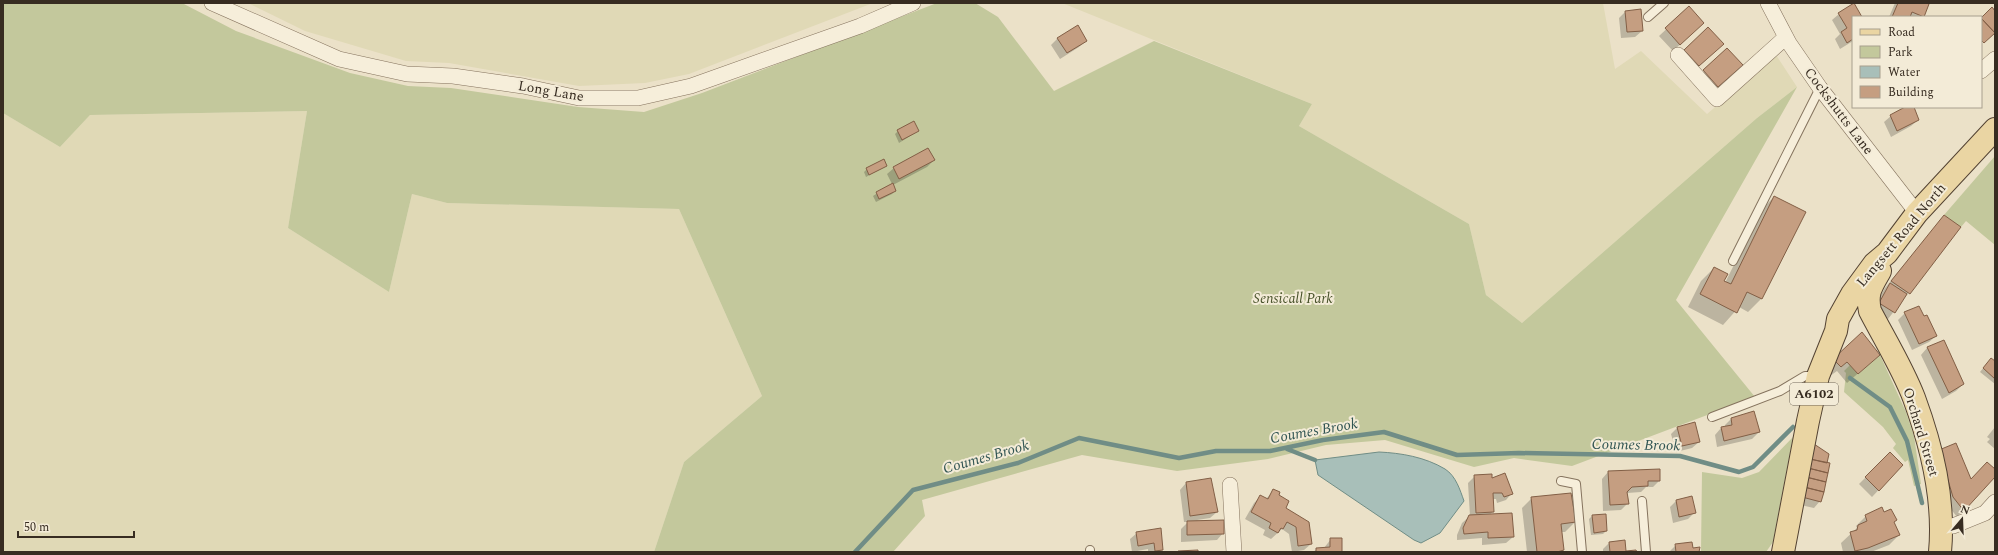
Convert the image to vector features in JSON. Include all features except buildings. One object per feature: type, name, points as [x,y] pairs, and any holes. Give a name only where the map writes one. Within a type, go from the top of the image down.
[{"type":"main road","name":"Langsett Road North","points":[[1783,552],[1812,425],[1818,376],[1836,332],[1838,318],[1852,294],[1874,264],[1887,253],[1917,214],[1995,129]]},
{"type":"main road","name":"Orchard Street","points":[[1887,253],[1868,296],[1870,311],[1913,397],[1935,466],[1943,527],[1940,552]]},
{"type":"main road","points":[[1836,332],[1852,320],[1870,311]]},
{"type":"street","name":"Long Lane","points":[[212,3],[265,28],[339,59],[407,74],[453,76],[523,86],[580,98],[638,98],[691,86],[860,26],[913,3]]},
{"type":"street","name":"Cockshutts Lane","points":[[1768,3],[1786,37],[1820,88],[1917,214]]},
{"type":"street","points":[[1678,55],[1717,99],[1786,37]]},
{"type":"street","points":[[1982,70],[1995,59]]},
{"type":"street","points":[[1230,485],[1234,552]]},
{"type":"street","points":[[1943,527],[1953,526],[1985,513],[1995,502]]},
{"type":"lane","points":[[1648,17],[1664,3]]},
{"type":"lane","points":[[1733,261],[1820,88]]},
{"type":"lane","points":[[1712,417],[1780,391],[1805,376],[1818,376]]},
{"type":"lane","points":[[1561,481],[1576,484],[1582,552]]},
{"type":"lane","points":[[1642,501],[1646,552]]},
{"type":"shaded area","points":[[248,3],[873,3],[689,74],[645,83],[579,86],[449,63],[406,61],[305,31]]},
{"type":"shaded area","points":[[1062,3],[1603,3],[1615,69],[1641,51],[1707,114],[1776,55],[1797,87],[1757,118],[1522,323],[1486,295],[1469,224],[1299,126],[1312,104]]},
{"type":"shaded area","points":[[307,111],[288,228],[389,292],[412,194],[447,203],[679,209],[762,396],[684,462],[654,552],[3,552],[3,113],[60,147],[90,115]]},
{"type":"green space","name":"Sensicall Park","points":[[3,3],[182,3],[236,31],[350,73],[408,86],[451,88],[578,107],[644,112],[702,93],[937,3],[975,3],[998,17],[1054,91],[1154,41],[1312,104],[1299,126],[1469,224],[1486,295],[1522,323],[1757,118],[1797,87],[1676,300],[1755,397],[1572,466],[1514,458],[1474,467],[1385,440],[1326,445],[1268,459],[1177,471],[1082,455],[922,500],[925,516],[893,552],[654,552],[684,462],[762,396],[679,209],[447,203],[412,194],[389,292],[288,228],[307,111],[90,115],[60,147],[3,113]]},
{"type":"green space","points":[[1995,156],[1995,245],[1966,221],[1961,227],[1944,215]]},
{"type":"green space","points":[[1880,355],[1906,412],[1914,436],[1921,484],[1914,486],[1908,460],[1905,462],[1893,448],[1896,444],[1883,427],[1844,392],[1846,373],[1844,371],[1850,365],[1858,374]]},
{"type":"green space","points":[[1793,437],[1773,542],[1766,552],[1701,552],[1702,472],[1742,478],[1759,472]]},
{"type":"water","points":[[1379,452],[1396,453],[1429,461],[1445,469],[1452,475],[1464,501],[1440,533],[1421,543],[1414,540],[1318,475],[1315,460]]},
{"type":"waterway","name":"Coumes Brook","points":[[1850,378],[1890,407],[1907,441],[1922,503]]},
{"type":"waterway","name":"Coumes Brook","points":[[855,552],[913,490],[1018,463],[1079,438],[1179,458],[1216,451],[1270,451],[1323,440],[1384,432],[1457,455],[1519,453],[1680,456],[1739,472],[1753,467],[1793,427]]},
{"type":"waterway","points":[[1287,449],[1315,460]]}]
